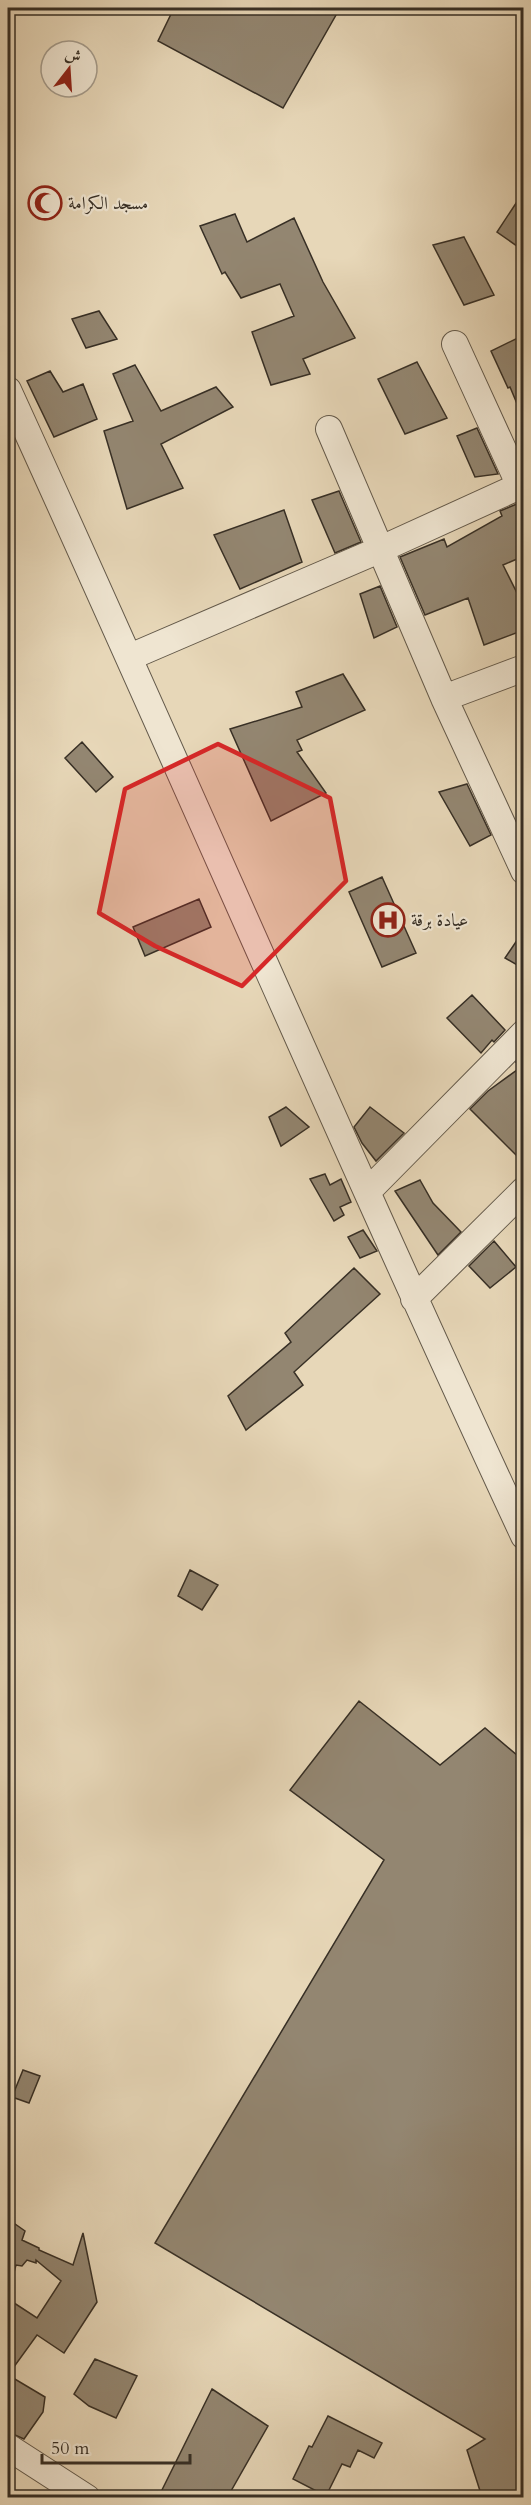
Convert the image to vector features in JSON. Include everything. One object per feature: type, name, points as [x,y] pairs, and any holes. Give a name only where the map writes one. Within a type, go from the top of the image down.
[{"type":"street","points":[[130,657],[380,550],[522,485],[455,344]]},
{"type":"street","points":[[8,390],[130,657],[414,1299],[524,1536]]},
{"type":"street","points":[[329,429],[444,698],[524,871]]},
{"type":"street","points":[[444,698],[524,668]]},
{"type":"street","points":[[367,1192],[524,1034]]},
{"type":"street","points":[[414,1299],[524,1190]]},
{"type":"street","points":[[8,2447],[87,2498]]},
{"type":"highlighted area","points":[[218,744],[330,798],[346,881],[242,986],[155,946],[99,913],[125,789]]},
{"type":"building","points":[[174,8],[340,8],[283,108],[158,41]]},
{"type":"building","points":[[524,191],[524,251],[497,232]]},
{"type":"building","points":[[235,214],[247,242],[294,218],[323,282],[355,338],[303,359],[310,374],[271,385],[252,332],[294,316],[280,284],[241,298],[225,272],[222,274],[200,226]]},
{"type":"building","points":[[464,237],[494,295],[464,305],[433,245]]},
{"type":"building","points":[[99,311],[117,339],[86,348],[72,319]]},
{"type":"building","points":[[524,335],[524,418],[523,418],[491,351]]},
{"type":"building","points":[[417,362],[447,418],[405,434],[378,379]]},
{"type":"building","points":[[135,365],[161,411],[216,387],[233,407],[161,444],[183,488],[127,509],[104,431],[133,421],[113,374]]},
{"type":"building","points":[[50,371],[63,392],[83,384],[97,419],[54,437],[27,381]]},
{"type":"building","points":[[477,428],[498,474],[475,477],[457,436]]},
{"type":"building","points":[[339,491],[361,542],[335,553],[312,500]]},
{"type":"building","points":[[524,501],[524,556],[503,565],[524,607],[524,630],[484,645],[468,598],[425,615],[400,557],[444,539],[447,547],[502,516],[500,511]]},
{"type":"building","points":[[284,510],[302,562],[240,589],[214,535]]},
{"type":"building","points":[[380,586],[397,627],[374,638],[360,594]]},
{"type":"building","points":[[343,674],[365,710],[297,740],[302,750],[297,752],[326,793],[271,821],[230,729],[302,707],[296,692]]},
{"type":"building","points":[[82,742],[113,777],[96,792],[65,758]]},
{"type":"building","points":[[467,784],[491,835],[470,846],[439,792]]},
{"type":"building","points":[[382,877],[416,953],[382,967],[349,892]]},
{"type":"building","points":[[199,899],[211,927],[145,956],[133,927]]},
{"type":"building","points":[[524,930],[524,969],[505,958]]},
{"type":"building","points":[[472,995],[505,1030],[481,1053],[447,1018]]},
{"type":"building","points":[[524,1055],[524,1163],[470,1109],[488,1091],[521,1067],[516,1062]]},
{"type":"building","points":[[286,1107],[309,1127],[281,1146],[269,1117]]},
{"type":"building","points":[[370,1107],[404,1133],[376,1161],[362,1143],[354,1127]]},
{"type":"building","points":[[325,1174],[330,1185],[341,1179],[351,1202],[340,1207],[344,1215],[334,1221],[310,1179]]},
{"type":"building","points":[[420,1180],[433,1203],[461,1232],[438,1255],[395,1191]]},
{"type":"building","points":[[363,1230],[377,1251],[360,1258],[348,1237]]},
{"type":"building","points":[[494,1241],[516,1267],[490,1288],[469,1266]]},
{"type":"building","points":[[354,1268],[380,1294],[294,1372],[303,1385],[246,1430],[228,1396],[291,1342],[285,1333]]},
{"type":"building","points":[[190,1570],[218,1585],[202,1610],[178,1596]]},
{"type":"building","points":[[359,1701],[440,1765],[485,1728],[524,1761],[524,2498],[498,2498],[496,2495],[481,2494],[467,2450],[485,2439],[155,2243],[384,1860],[290,1790]]},
{"type":"building","points":[[23,2070],[40,2076],[29,2103],[12,2097]]},
{"type":"building","points":[[8,2219],[25,2231],[22,2240],[73,2265],[83,2233],[97,2302],[64,2353],[37,2335],[8,2375],[8,2299],[37,2318],[61,2281],[36,2260],[36,2263],[27,2260],[22,2266],[16,2265],[13,2276],[8,2276]]},
{"type":"building","points":[[95,2359],[137,2376],[116,2418],[89,2406],[74,2394]]},
{"type":"building","points":[[8,2375],[45,2397],[43,2412],[24,2439],[8,2432]]},
{"type":"building","points":[[212,2389],[268,2426],[227,2498],[158,2498]]},
{"type":"building","points":[[328,2416],[382,2443],[374,2458],[358,2450],[350,2467],[342,2464],[326,2496],[293,2479],[309,2446],[312,2447]]},
{"type":"place","name":"مسجد الكرامة","points":[[45,203]]},
{"type":"place","name":"عيادة برقة","points":[[388,920]]}]
